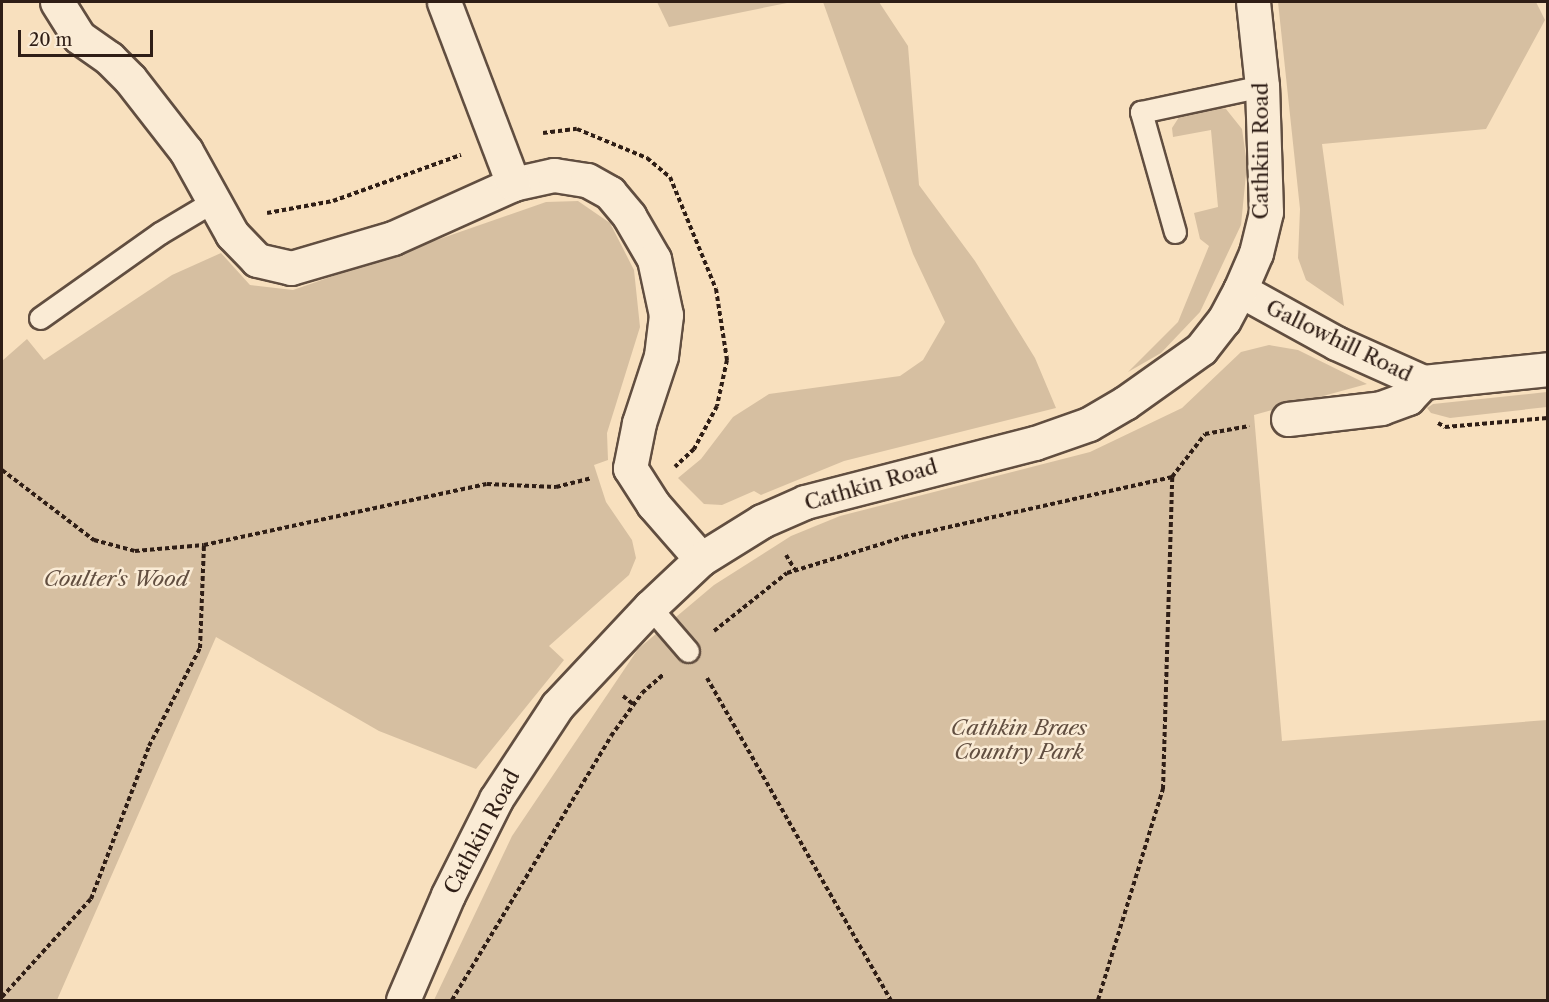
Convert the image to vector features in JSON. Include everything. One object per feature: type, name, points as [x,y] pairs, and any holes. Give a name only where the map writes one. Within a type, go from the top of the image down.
[{"type":"street","points":[[57,2],[79,37],[109,58],[130,79],[186,151],[232,234],[257,260],[291,268],[393,238],[513,184],[554,175],[587,180],[610,193],[629,216],[654,259],[666,315],[661,356],[639,423],[630,468],[647,495],[701,559]]},
{"type":"street","points":[[444,2],[513,184]]},
{"type":"street","name":"Cathkin Road","points":[[403,1000],[448,895],[496,798],[557,706],[650,607],[701,559],[762,521],[805,502],[1035,443],[1089,424],[1125,403],[1201,350],[1224,320],[1240,291],[1256,254],[1266,212],[1262,86],[1253,2]]},
{"type":"street","name":"Gallowhill Road","points":[[1240,291],[1336,343],[1423,382],[1548,369]]},
{"type":"street","points":[[1288,419],[1381,408],[1408,398],[1423,382]]},
{"type":"lane","points":[[1175,232],[1142,112],[1262,86]]},
{"type":"lane","points":[[40,318],[160,232],[214,201]]},
{"type":"lane","points":[[650,607],[688,651]]},
{"type":"path","points":[[232,234],[265,214],[333,201],[496,143],[556,130],[577,129],[647,158],[670,177],[716,289],[727,360],[717,406],[693,449],[647,495]]},
{"type":"path","points":[[1098,1000],[1163,789],[1172,477],[1206,434],[1288,419]]},
{"type":"path","points":[[2,470],[94,540],[135,551],[204,545],[487,484],[556,487],[630,468]]},
{"type":"path","points":[[452,1000],[611,736],[642,693],[688,651],[787,573],[904,537],[1172,477]]},
{"type":"path","points":[[2,996],[91,899],[149,747],[200,648],[204,545]]},
{"type":"path","points":[[688,651],[704,673],[891,1000]]},
{"type":"green space","points":[[657,2],[792,2],[669,27]]},
{"type":"green space","points":[[823,2],[879,2],[908,46],[919,185],[975,261],[1035,358],[1056,408],[844,461],[761,495],[754,491],[722,505],[704,504],[678,478],[701,459],[733,417],[769,394],[900,376],[923,360],[945,322],[913,254]]},
{"type":"green space","points":[[1278,2],[1536,2],[1545,20],[1486,129],[1322,144],[1344,306],[1306,280],[1298,258],[1300,209]]},
{"type":"green space","points":[[1209,105],[1226,109],[1242,129],[1247,164],[1241,225],[1200,312],[1161,353],[1128,372],[1178,322],[1209,246],[1200,239],[1194,213],[1218,207],[1211,130],[1173,137],[1172,128],[1183,111]]},
{"type":"green space","name":"Coulter's Wood","points":[[578,201],[610,223],[634,270],[640,327],[607,433],[608,460],[594,465],[606,502],[632,540],[636,558],[629,575],[549,646],[564,660],[476,769],[379,731],[216,637],[57,1000],[2,1000],[2,361],[27,339],[44,360],[172,275],[221,253],[250,285],[293,290],[546,202]]},
{"type":"green space","name":"Cathkin Braes Country Park","points":[[1269,345],[1298,350],[1367,384],[1254,415],[1282,741],[1547,720],[1547,1000],[434,1000],[512,836],[638,649],[714,585],[791,536],[840,516],[1090,452],[1182,408],[1241,352]]},
{"type":"green space","points":[[1547,392],[1547,407],[1450,418],[1431,413],[1427,408],[1433,404]]}]
